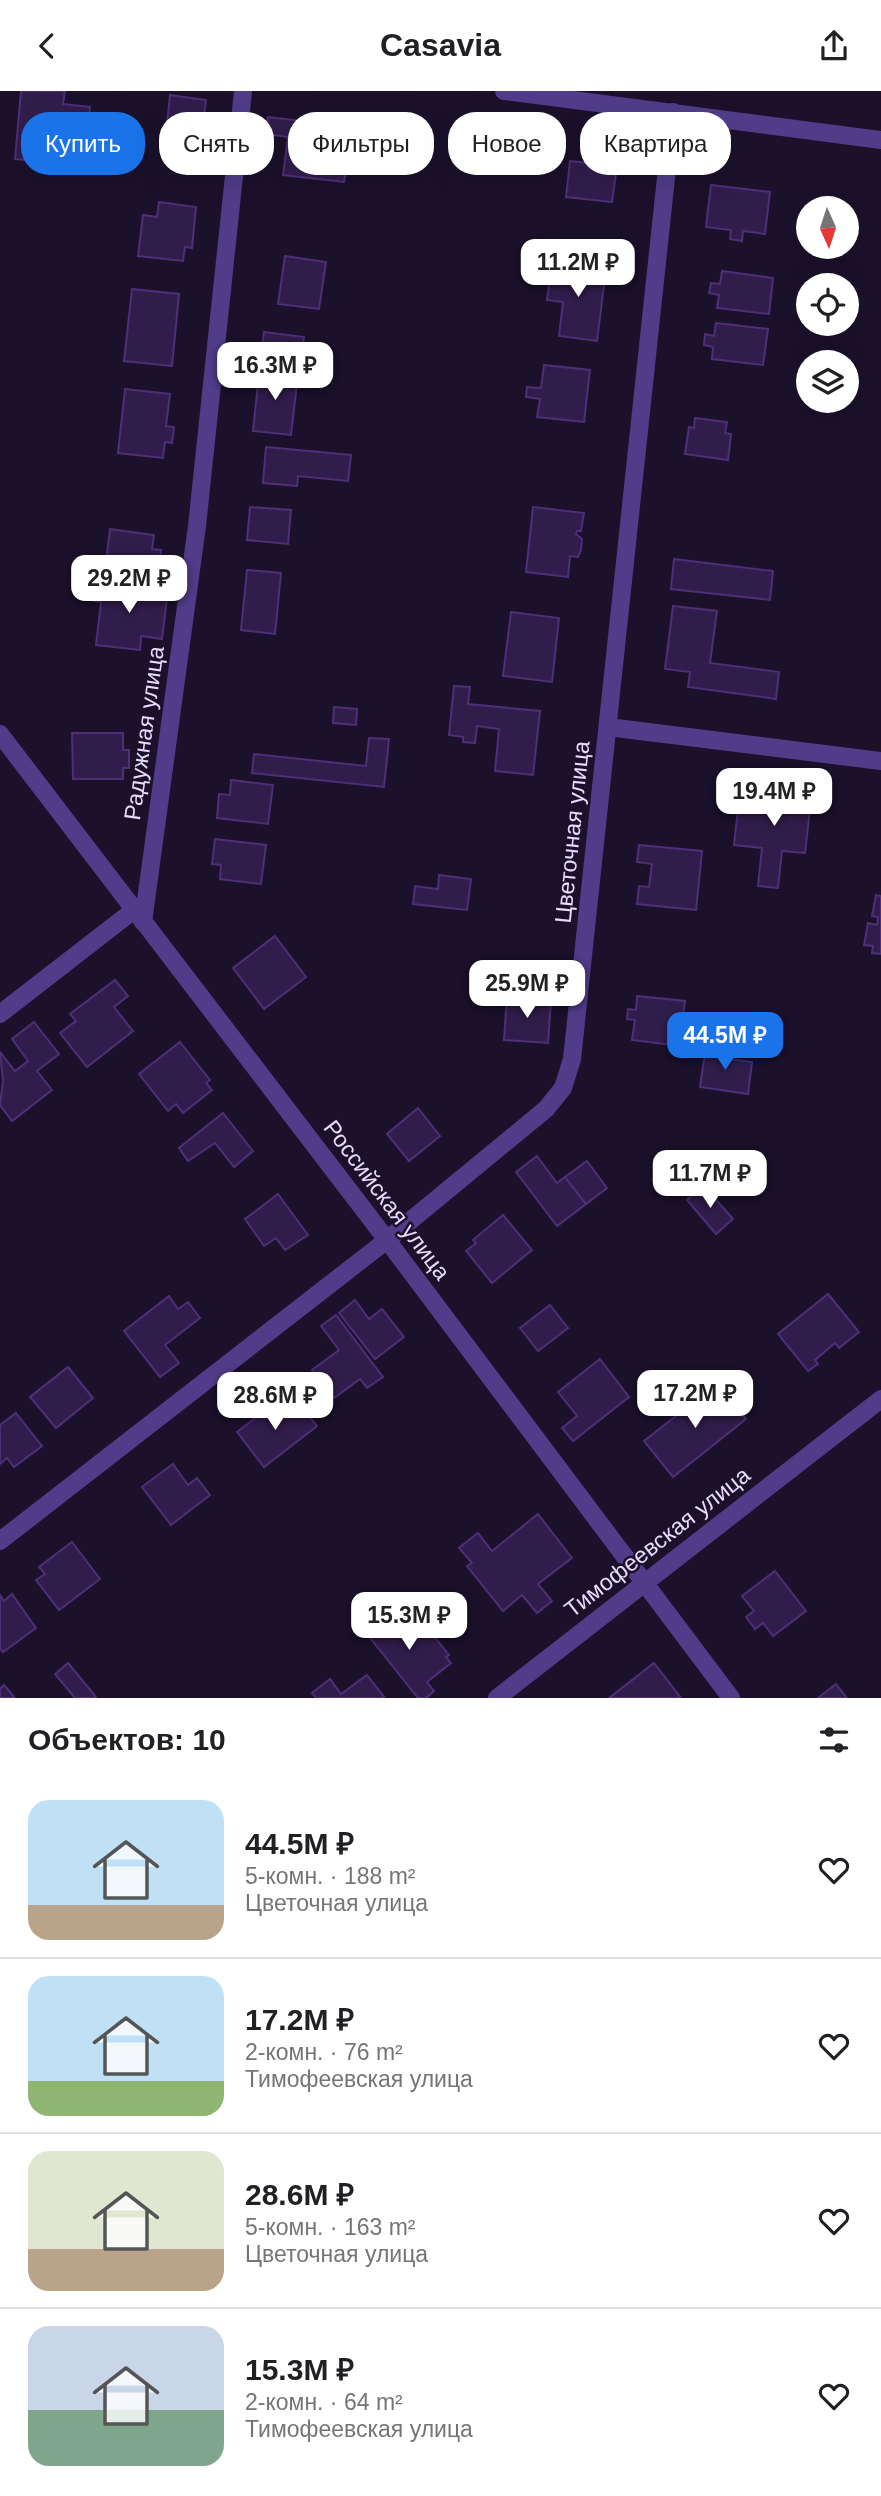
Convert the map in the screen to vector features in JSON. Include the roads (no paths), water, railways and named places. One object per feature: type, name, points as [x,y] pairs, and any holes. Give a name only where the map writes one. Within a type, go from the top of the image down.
[{"type":"street","name":"Радужная улица","points":[[139,916],[197,526],[243,91]]},
{"type":"street","points":[[504,91],[673,112]]},
{"type":"street","points":[[731,120],[881,140]]},
{"type":"street","name":"Цветочная улица","points":[[0,1541],[387,1240],[546,1109],[563,1088],[572,1059],[666,175]]},
{"type":"street","points":[[608,727],[881,761]]},
{"type":"street","name":"Российская улица","points":[[0,734],[387,1240],[731,1698]]},
{"type":"street","points":[[0,1014],[139,916]]},
{"type":"street","name":"Тимофеевская улица","points":[[497,1698],[881,1399]]}]
